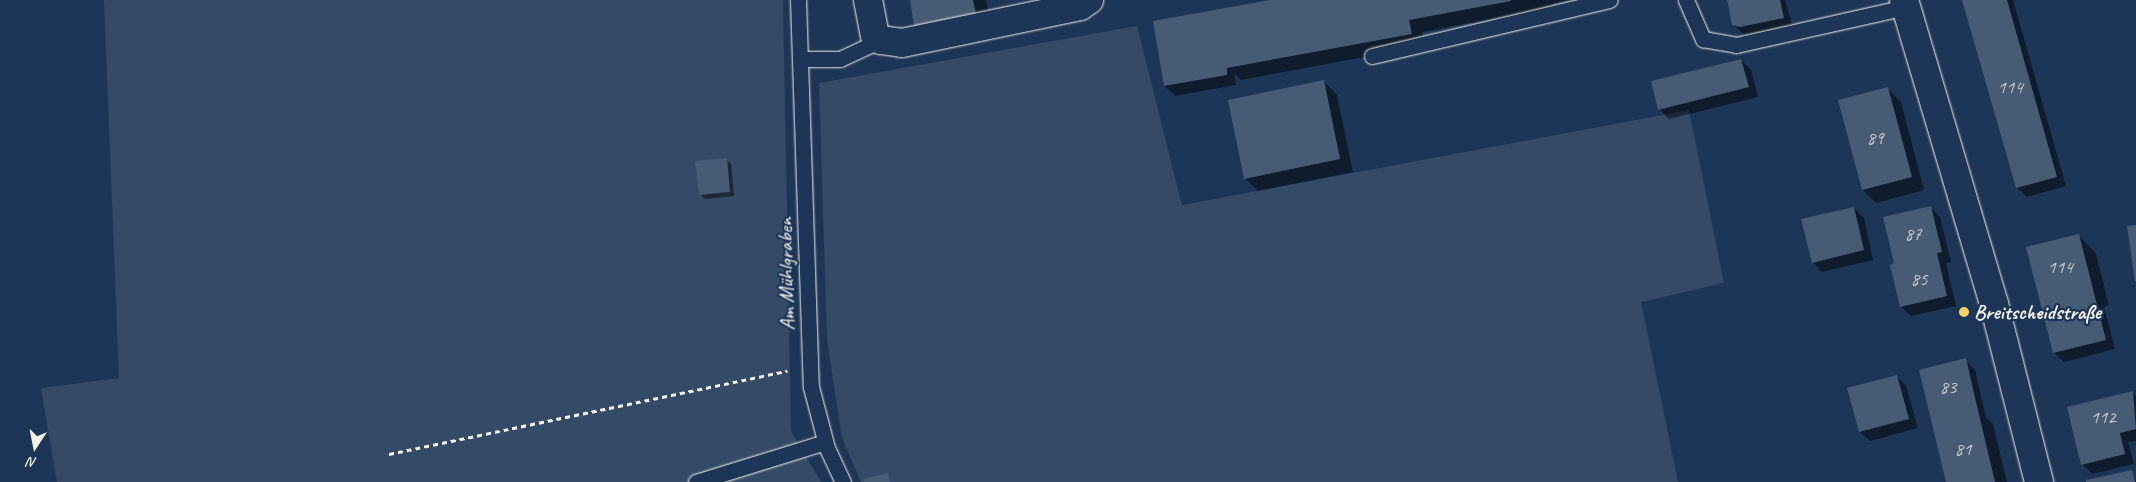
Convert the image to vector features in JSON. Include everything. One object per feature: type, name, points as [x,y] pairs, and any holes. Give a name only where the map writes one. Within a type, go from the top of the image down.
[{"type":"street","points":[[868,0],[875,35],[881,40],[902,43],[1080,6],[1089,0]]},
{"type":"street","points":[[1905,3],[1994,304],[2040,482]]},
{"type":"lane","name":"Am Mühlgraben","points":[[798,0],[802,60],[811,388],[825,442],[843,482]]},
{"type":"lane","points":[[1372,56],[1609,0]]},
{"type":"lane","points":[[1686,0],[1703,39],[1736,45],[1905,3]]},
{"type":"lane","points":[[802,60],[840,59],[881,40]]},
{"type":"lane","points":[[696,482],[825,442]]},
{"type":"path","points":[[389,454],[810,367]]},
{"type":"shaded area","points":[[104,0],[783,0],[791,431],[821,482],[57,482],[41,388],[119,378]]},
{"type":"shaded area","points":[[1137,26],[1182,205],[1689,110],[1724,283],[1641,302],[1678,482],[861,482],[842,438],[827,340],[819,83]]},
{"type":"building","points":[[910,0],[973,0],[976,14],[914,26]]},
{"type":"building","points":[[1270,0],[1511,1],[1409,20],[1412,34],[1227,68],[1227,75],[1164,86],[1153,21]]},
{"type":"building","points":[[1727,0],[1780,0],[1784,18],[1740,27],[1732,25]]},
{"type":"building","points":[[1962,0],[2007,0],[2057,177],[2016,188]]},
{"type":"building","points":[[1741,59],[1749,87],[1658,110],[1651,81]]},
{"type":"building","points":[[1324,80],[1340,159],[1244,179],[1228,100]]},
{"type":"building","points":[[1888,87],[1912,177],[1862,190],[1838,100]]},
{"type":"building","points":[[727,158],[730,192],[699,195],[695,161]]},
{"type":"building","points":[[1931,206],[1942,252],[1937,253],[1947,296],[1900,307],[1890,265],[1894,263],[1883,217]]},
{"type":"building","points":[[1854,207],[1864,250],[1812,263],[1801,219]]},
{"type":"building","points":[[2136,225],[2136,281],[2135,281],[2127,226]]},
{"type":"building","points":[[2079,234],[2106,340],[2053,353],[2026,247]]},
{"type":"building","points":[[1966,358],[1995,482],[1946,482],[1919,370]]},
{"type":"building","points":[[1897,375],[1909,419],[1859,432],[1847,388]]},
{"type":"building","points":[[2133,391],[2136,429],[2120,433],[2125,454],[2081,465],[2067,407]]},
{"type":"building","points":[[2132,470],[2135,482],[2086,482],[2086,480]]},
{"type":"building","points":[[888,473],[890,482],[864,482],[863,479]]},
{"type":"place","name":"Breitscheidstraße","points":[[1964,312]]}]
